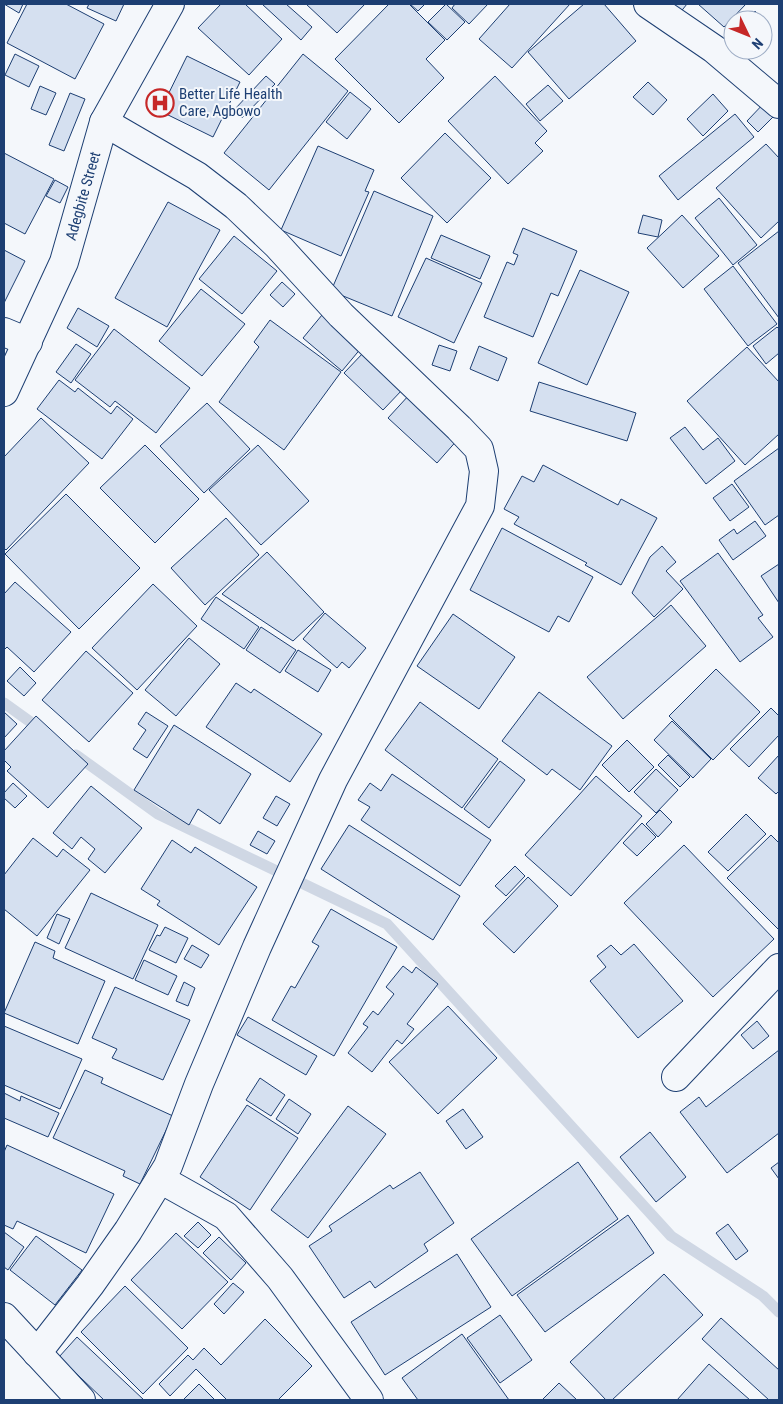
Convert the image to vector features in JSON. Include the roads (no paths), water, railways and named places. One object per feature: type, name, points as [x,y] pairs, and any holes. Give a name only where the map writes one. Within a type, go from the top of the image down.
[{"type":"street","name":"Adegbite Street","points":[[4,392],[16,337],[64,262],[104,122],[170,4]]},
{"type":"street","points":[[648,4],[714,49],[779,104]]},
{"type":"street","points":[[37,1353],[90,1285],[168,1166],[199,1084],[257,948],[333,780],[480,506],[484,471],[479,449],[342,315],[277,245],[236,206],[197,176],[104,122]]},
{"type":"street","points":[[676,1077],[779,968]]},
{"type":"street","points":[[160,1180],[226,1216],[280,1278],[369,1400]]},
{"type":"street","points":[[4,1317],[81,1400]]},
{"type":"waterway","points":[[4,703],[43,731]]},
{"type":"waterway","points":[[76,755],[158,814],[387,924],[671,1236],[763,1296],[779,1312]]},
{"type":"place","name":"Better Life Health Care, Agbowo","points":[[160,103]]}]
